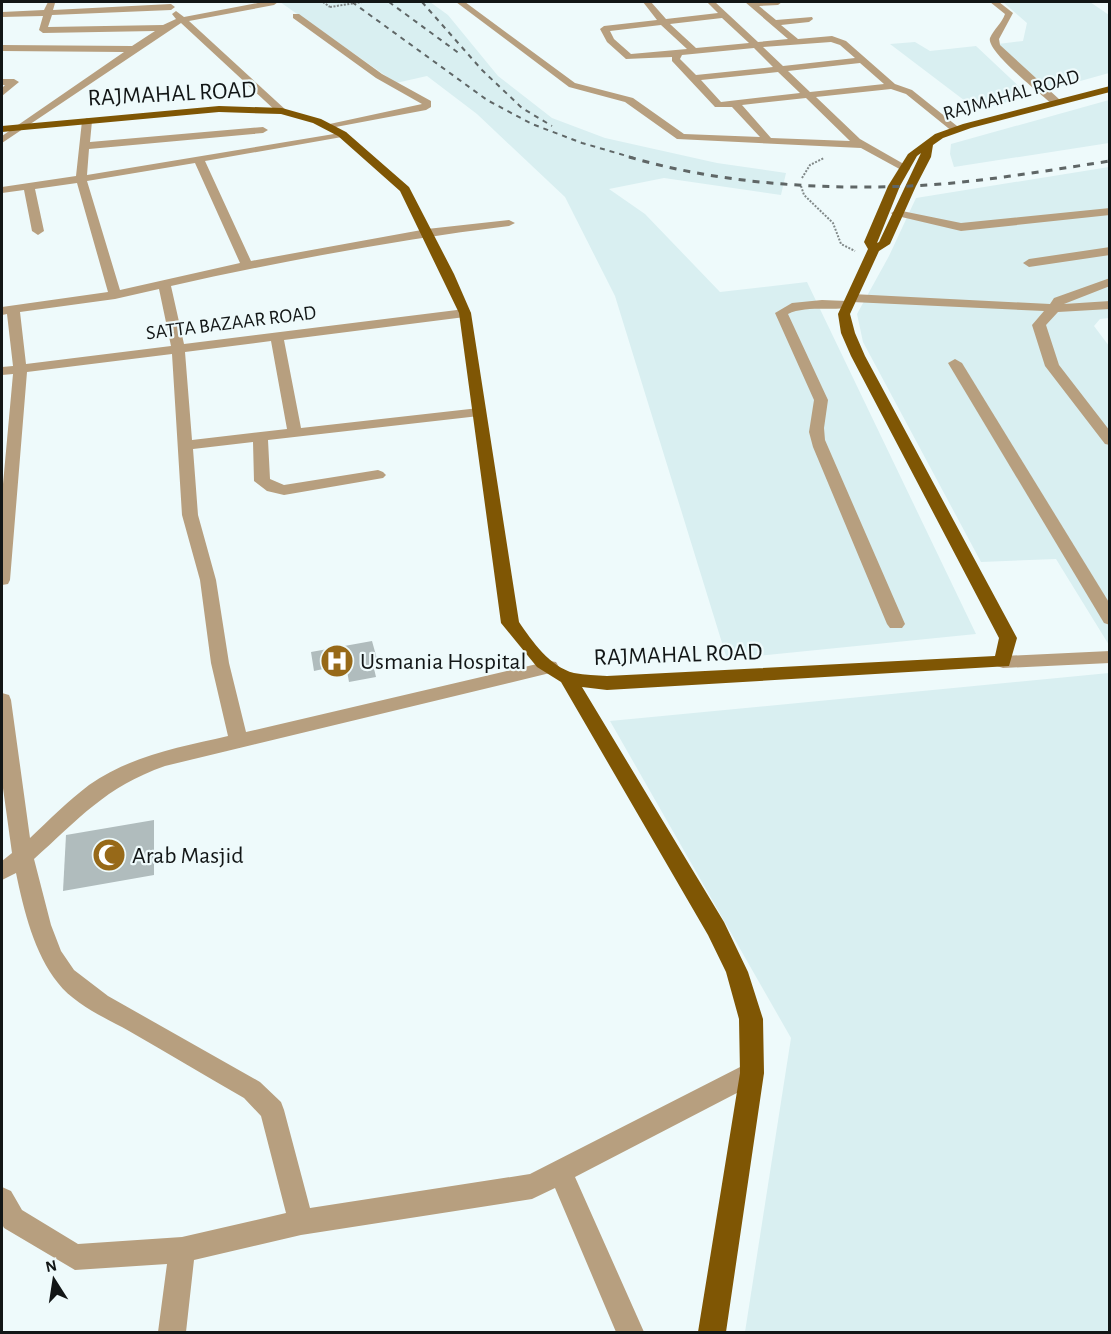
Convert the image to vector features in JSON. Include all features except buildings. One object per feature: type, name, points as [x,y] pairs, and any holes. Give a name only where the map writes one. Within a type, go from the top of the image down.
[{"type":"main road","name":"RAJMAHAL ROAD","points":[[871,256],[870,242],[894,186],[914,154],[939,136],[1110,88]]},
{"type":"main road","name":"RAJMAHAL ROAD","points":[[2,129],[219,109],[282,111],[306,117],[335,131],[405,189],[465,313],[510,623],[525,644],[559,673],[607,683],[1003,662],[1008,638],[858,356],[848,333],[844,314],[871,256],[884,244],[926,157],[928,146]]},
{"type":"main road","points":[[559,673],[716,929],[736,972],[751,1019],[752,1073],[712,1332]]},
{"type":"street","points":[[51,2],[43,30],[165,28]]},
{"type":"street","points":[[2,140],[128,49],[165,28],[181,20],[274,2]]},
{"type":"street","points":[[460,2],[572,85],[629,100],[676,135],[692,138],[767,139],[804,144],[862,145]]},
{"type":"street","points":[[647,2],[665,24],[694,51]]},
{"type":"street","points":[[711,2],[779,69],[862,145],[905,169]]},
{"type":"street","points":[[751,3],[778,2]]},
{"type":"street","points":[[994,2],[1009,13],[994,39],[995,45],[1056,102]]},
{"type":"street","points":[[751,3],[795,41]]},
{"type":"street","points":[[2,15],[48,13],[85,6],[140,9],[168,4],[181,20],[282,111]]},
{"type":"street","points":[[128,49],[140,9]]},
{"type":"street","points":[[723,15],[665,24],[608,28],[604,32],[631,58],[795,41],[836,40],[891,86],[909,92],[957,130]]},
{"type":"street","points":[[2,189],[199,160],[335,131],[426,107],[427,102],[379,76],[296,16]]},
{"type":"street","points":[[774,23],[809,19]]},
{"type":"street","points":[[2,48],[128,49]]},
{"type":"street","points":[[678,54],[675,59],[716,104],[735,104],[891,86]]},
{"type":"street","points":[[2,58],[26,58]]},
{"type":"street","points":[[694,78],[861,60]]},
{"type":"street","points":[[2,82],[14,82],[2,93]]},
{"type":"street","points":[[735,104],[767,139]]},
{"type":"street","points":[[87,121],[81,179],[114,295]]},
{"type":"street","points":[[84,146],[263,130]]},
{"type":"street","points":[[199,160],[247,265]]},
{"type":"street","points":[[29,186],[38,231]]},
{"type":"street","points":[[897,213],[961,227],[1110,211]]},
{"type":"street","points":[[2,580],[20,369],[7,311],[114,295],[247,265],[426,233],[509,223]]},
{"type":"street","points":[[1029,262],[1110,251]]},
{"type":"street","points":[[1110,282],[1059,301],[1039,325],[1052,366],[1110,441]]},
{"type":"street","points":[[164,283],[178,349],[190,515],[208,580],[220,663],[238,741]]},
{"type":"street","points":[[896,624],[823,454],[818,440],[817,424],[823,409],[821,400],[781,313],[795,307],[849,301],[1054,308],[1110,305]]},
{"type":"street","name":"SATTA BAZAAR ROAD","points":[[2,371],[465,313]]},
{"type":"street","points":[[277,336],[295,432]]},
{"type":"street","points":[[955,363],[1110,619]]},
{"type":"street","points":[[185,446],[479,412]]},
{"type":"street","points":[[260,436],[262,481],[272,488],[285,490],[378,475]]},
{"type":"street","points":[[1003,662],[1110,657]]},
{"type":"street","points":[[2,872],[24,858],[89,796],[126,772],[162,759],[559,673]]},
{"type":"street","points":[[2,700],[24,858],[41,935],[65,976],[90,996],[252,1090],[272,1110],[301,1222]]},
{"type":"street","points":[[2,1200],[13,1219],[75,1257],[182,1250],[301,1222],[532,1186],[752,1073]]},
{"type":"street","points":[[560,1171],[630,1332]]},
{"type":"street","points":[[172,1332],[182,1250]]},
{"type":"path","points":[[322,2],[330,7],[362,2]]},
{"type":"path","points":[[801,186],[804,195],[832,222],[841,244],[847,249],[871,256]]},
{"type":"shaded area","points":[[280,2],[430,2],[448,15],[498,76],[552,118],[605,138],[717,163],[786,173],[781,195],[664,178],[609,189],[645,214],[720,292],[807,282],[976,634],[727,659],[615,296],[565,197],[477,114],[427,76],[396,83]]},
{"type":"shaded area","points":[[1003,2],[1090,2],[1109,15],[1109,73],[1048,90],[998,44],[1023,41],[1027,23]]},
{"type":"shaded area","points":[[915,42],[930,51],[976,46],[1029,96],[977,110],[890,44]]},
{"type":"shaded area","points":[[1109,100],[1109,143],[954,167],[950,154],[951,144]]},
{"type":"shaded area","points":[[1109,167],[1109,318],[1100,319],[1094,326],[1109,346],[1109,645],[1056,559],[981,562],[863,342],[857,314],[889,256],[916,198]]},
{"type":"shaded area","points":[[1109,673],[1109,1332],[745,1332],[791,1038],[610,721]]},
{"type":"railway","points":[[352,2],[487,100],[532,124],[582,143],[634,158]]},
{"type":"railway","points":[[389,2],[460,54]]},
{"type":"railway","points":[[422,2],[482,70],[522,108],[552,126]]},
{"type":"railway","points":[[629,157],[732,179],[839,187],[910,186],[960,182],[1110,161]]},
{"type":"place","name":"Usmania Hospital","points":[[337,661]]},
{"type":"place","name":"Arab Masjid","points":[[109,855]]}]
